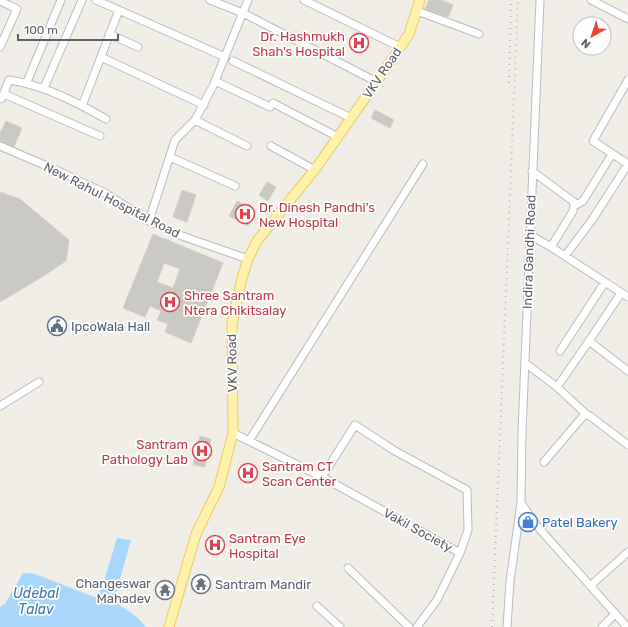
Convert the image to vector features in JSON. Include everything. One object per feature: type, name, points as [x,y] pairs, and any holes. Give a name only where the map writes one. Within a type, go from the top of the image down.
[{"type":"main road","name":"VKV Road","points":[[169,627],[196,534],[219,487],[233,433],[232,324],[242,278],[248,259],[257,241],[314,170],[377,82],[409,34],[420,0]]},
{"type":"street","points":[[27,82],[61,0]]},
{"type":"street","points":[[44,88],[82,0]]},
{"type":"street","points":[[96,0],[225,57]]},
{"type":"street","points":[[210,0],[243,13],[377,82]]},
{"type":"street","points":[[149,221],[176,140],[195,120],[216,81],[248,0]]},
{"type":"street","points":[[304,0],[400,47]]},
{"type":"street","name":"Indira Gandhi Road","points":[[507,627],[510,581],[522,503],[522,432],[540,0]]},
{"type":"street","points":[[592,0],[628,19]]},
{"type":"street","points":[[0,1],[17,9],[0,47]]},
{"type":"street","points":[[82,106],[119,10]]},
{"type":"street","points":[[417,11],[479,34]]},
{"type":"street","points":[[109,34],[138,47]]},
{"type":"street","points":[[101,57],[204,104]]},
{"type":"street","points":[[233,61],[351,118]]},
{"type":"street","points":[[100,136],[2,96],[9,80],[27,82],[44,88],[106,119]]},
{"type":"street","points":[[565,256],[592,220],[628,164],[593,141],[628,80]]},
{"type":"street","points":[[216,81],[338,137]]},
{"type":"street","points":[[195,120],[247,146]]},
{"type":"street","name":"New Rahul Hospital Road","points":[[0,146],[105,193],[149,221],[182,236],[248,259]]},
{"type":"street","points":[[271,146],[314,170]]},
{"type":"street","points":[[551,247],[574,206],[583,201],[612,154]]},
{"type":"street","points":[[170,157],[235,186]]},
{"type":"street","points":[[249,441],[423,164]]},
{"type":"street","points":[[532,171],[574,202],[574,206]]},
{"type":"street","points":[[530,235],[628,297]]},
{"type":"street","points":[[560,351],[605,282]]},
{"type":"street","points":[[557,387],[621,293]]},
{"type":"street","points":[[589,341],[628,371]]},
{"type":"street","points":[[525,363],[557,387],[587,414],[628,445]]},
{"type":"street","points":[[0,406],[39,382]]},
{"type":"street","points":[[544,462],[583,416],[587,414]]},
{"type":"street","name":"Vakil Society","points":[[355,426],[395,451],[467,490],[468,530],[460,553],[322,477],[355,426]]},
{"type":"street","points":[[233,433],[322,477]]},
{"type":"street","points":[[522,503],[537,526],[627,627]]},
{"type":"street","points":[[590,586],[628,552]]},
{"type":"street","points":[[417,627],[437,600],[460,553]]},
{"type":"street","points":[[348,568],[409,627]]},
{"type":"street","points":[[317,606],[340,627]]},
{"type":"street","points":[[602,627],[615,614]]},
{"type":"water","name":"Udebal Talav","points":[[117,538],[131,540],[114,600],[137,617],[146,627],[0,627],[0,607],[5,604],[23,573],[35,574],[97,598],[102,588]]},
{"type":"building","points":[[429,0],[441,0],[453,5],[448,17],[425,9]]},
{"type":"building","points":[[357,32],[369,38],[363,49],[351,42]]},
{"type":"building","points":[[375,110],[394,120],[390,128],[371,118]]},
{"type":"building","points":[[6,121],[22,128],[14,147],[0,141],[0,133]]},
{"type":"building","points":[[267,182],[276,187],[268,201],[259,195]]},
{"type":"building","points":[[182,190],[196,195],[187,222],[173,217]]},
{"type":"building","points":[[0,192],[20,199],[69,240],[66,261],[0,302]]},
{"type":"building","points":[[237,201],[256,211],[248,226],[229,216]]},
{"type":"building","points":[[153,234],[223,263],[191,343],[165,332],[168,324],[157,320],[161,311],[150,306],[145,317],[123,308]],"holes":[[[164,263],[180,269],[173,288],[157,282]]]},
{"type":"building","points":[[200,436],[211,439],[205,467],[193,465]]},
{"type":"railway","points":[[509,83],[511,0]]},
{"type":"railway","points":[[492,627],[518,0]]},
{"type":"place","name":"Dr. Hashmukh Shah's Hospital","points":[[359,43]]},
{"type":"place","name":"Dr. Dinesh Pandhi's New Hospital","points":[[245,214]]},
{"type":"place","name":"Shree Santram Ntera Chikitsalay","points":[[170,302]]},
{"type":"place","name":"IpcoWala Hall","points":[[57,326]]},
{"type":"place","name":"Santram Pathology Lab","points":[[202,451]]},
{"type":"place","name":"Santram CT Scan Center","points":[[248,473]]},
{"type":"place","name":"Patel Bakery","points":[[528,522]]},
{"type":"place","name":"Santram Eye Hospital","points":[[215,545]]},
{"type":"place","name":"Santram Mandir","points":[[201,584]]},
{"type":"place","name":"Changeswar Mahadev","points":[[165,590]]}]
